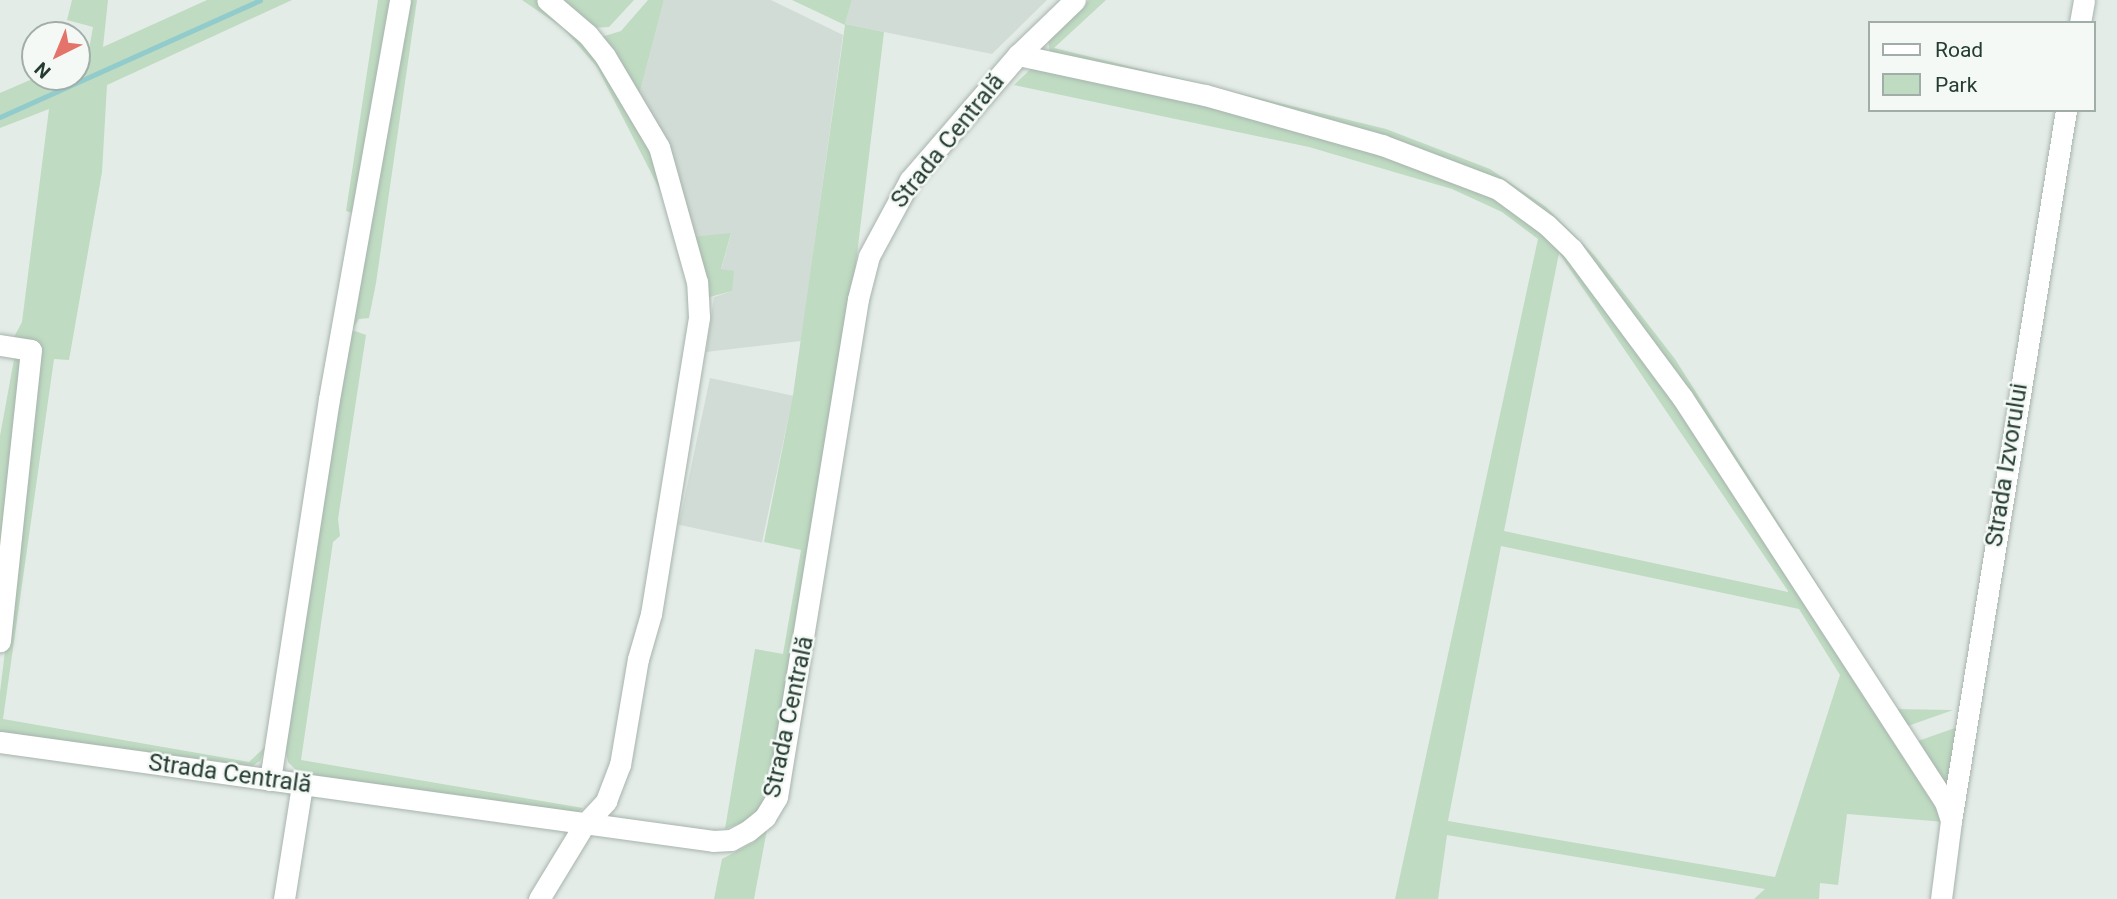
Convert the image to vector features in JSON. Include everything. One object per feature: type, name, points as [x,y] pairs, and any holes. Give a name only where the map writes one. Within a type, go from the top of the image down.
[{"type":"street","points":[[270,780],[329,399],[400,0]]},
{"type":"street","points":[[539,899],[584,825],[606,801],[620,765],[653,601],[699,298],[659,147],[605,56],[587,34],[547,0]]},
{"type":"street","name":"Strada Centrală","points":[[0,742],[584,825],[730,840],[765,817],[777,797],[858,299],[869,256],[911,180],[1018,55],[1074,0]]},
{"type":"street","points":[[2080,21],[2084,0]]},
{"type":"street","points":[[1018,55],[1205,96],[1382,145],[1498,189],[1547,225],[1572,249],[1682,397],[1945,802],[1951,821]]},
{"type":"street","name":"Strada Izvorului","points":[[1941,899],[1951,821],[2066,112]]},
{"type":"street","points":[[0,345],[31,351],[0,641]]},
{"type":"street","points":[[284,899],[302,785]]},
{"type":"shaded area","points":[[664,0],[771,0],[843,35],[801,341],[706,352],[714,297],[732,291],[721,270],[731,234],[690,237],[637,103]]},
{"type":"shaded area","points":[[852,0],[1047,0],[992,54],[845,24]]},
{"type":"shaded area","points":[[710,378],[793,396],[762,542],[679,525]]},
{"type":"green space","points":[[72,0],[108,0],[103,47],[207,0],[292,0],[107,85],[102,172],[69,360],[54,359],[3,719],[249,762],[266,746],[260,761],[252,766],[0,732],[0,692],[41,357],[40,345],[13,339],[22,322],[49,109],[0,128],[0,93],[21,84],[21,91],[91,91],[91,21],[67,20]]},
{"type":"green space","points":[[378,0],[393,0],[353,213],[346,211]]},
{"type":"green space","points":[[405,0],[417,0],[376,283],[369,318],[359,319],[352,330],[366,335],[338,519],[340,536],[333,542],[301,760],[583,808],[576,814],[299,773],[288,762],[285,748],[343,357]]},
{"type":"green space","points":[[522,0],[539,0],[572,24],[655,150],[663,196],[597,67],[563,28]]},
{"type":"green space","points":[[554,0],[634,0],[609,27],[591,28]]},
{"type":"green space","points":[[648,0],[664,0],[637,103],[598,38],[621,31]]},
{"type":"green space","points":[[792,0],[852,0],[845,24],[884,32],[853,287],[769,790],[762,807],[744,822],[725,829],[755,649],[783,654],[801,550],[764,542],[793,395],[845,25]]},
{"type":"green space","points":[[1089,0],[1106,0],[1054,48],[1386,129],[1490,169],[1546,207],[1595,256],[1675,359],[1847,631],[1845,641],[1724,449],[1525,200],[1050,52],[1048,40]]},
{"type":"green space","points":[[1035,65],[1085,72],[1381,149],[1487,190],[1560,244],[1617,316],[1945,822],[1847,814],[1838,885],[1820,883],[1819,899],[1754,899],[1765,889],[1447,835],[1438,899],[1395,899],[1538,239],[1502,212],[1452,189],[1309,147],[1014,85]],"holes":[[[1559,253],[1788,591],[1788,592],[1504,531]],[[1501,546],[1799,609],[1840,675],[1775,877],[1448,821]]]},
{"type":"green space","points":[[731,233],[721,269],[734,271],[732,291],[706,298],[690,237]]},
{"type":"green space","points":[[15,354],[23,363],[0,585],[0,436]]},
{"type":"green space","points":[[1890,709],[1953,710],[1905,727]]},
{"type":"green space","points":[[1955,728],[1959,733],[1951,792],[1915,742]]},
{"type":"green space","points":[[768,824],[754,899],[714,899],[722,859],[754,842]]},
{"type":"waterway","points":[[0,117],[260,0]]}]
